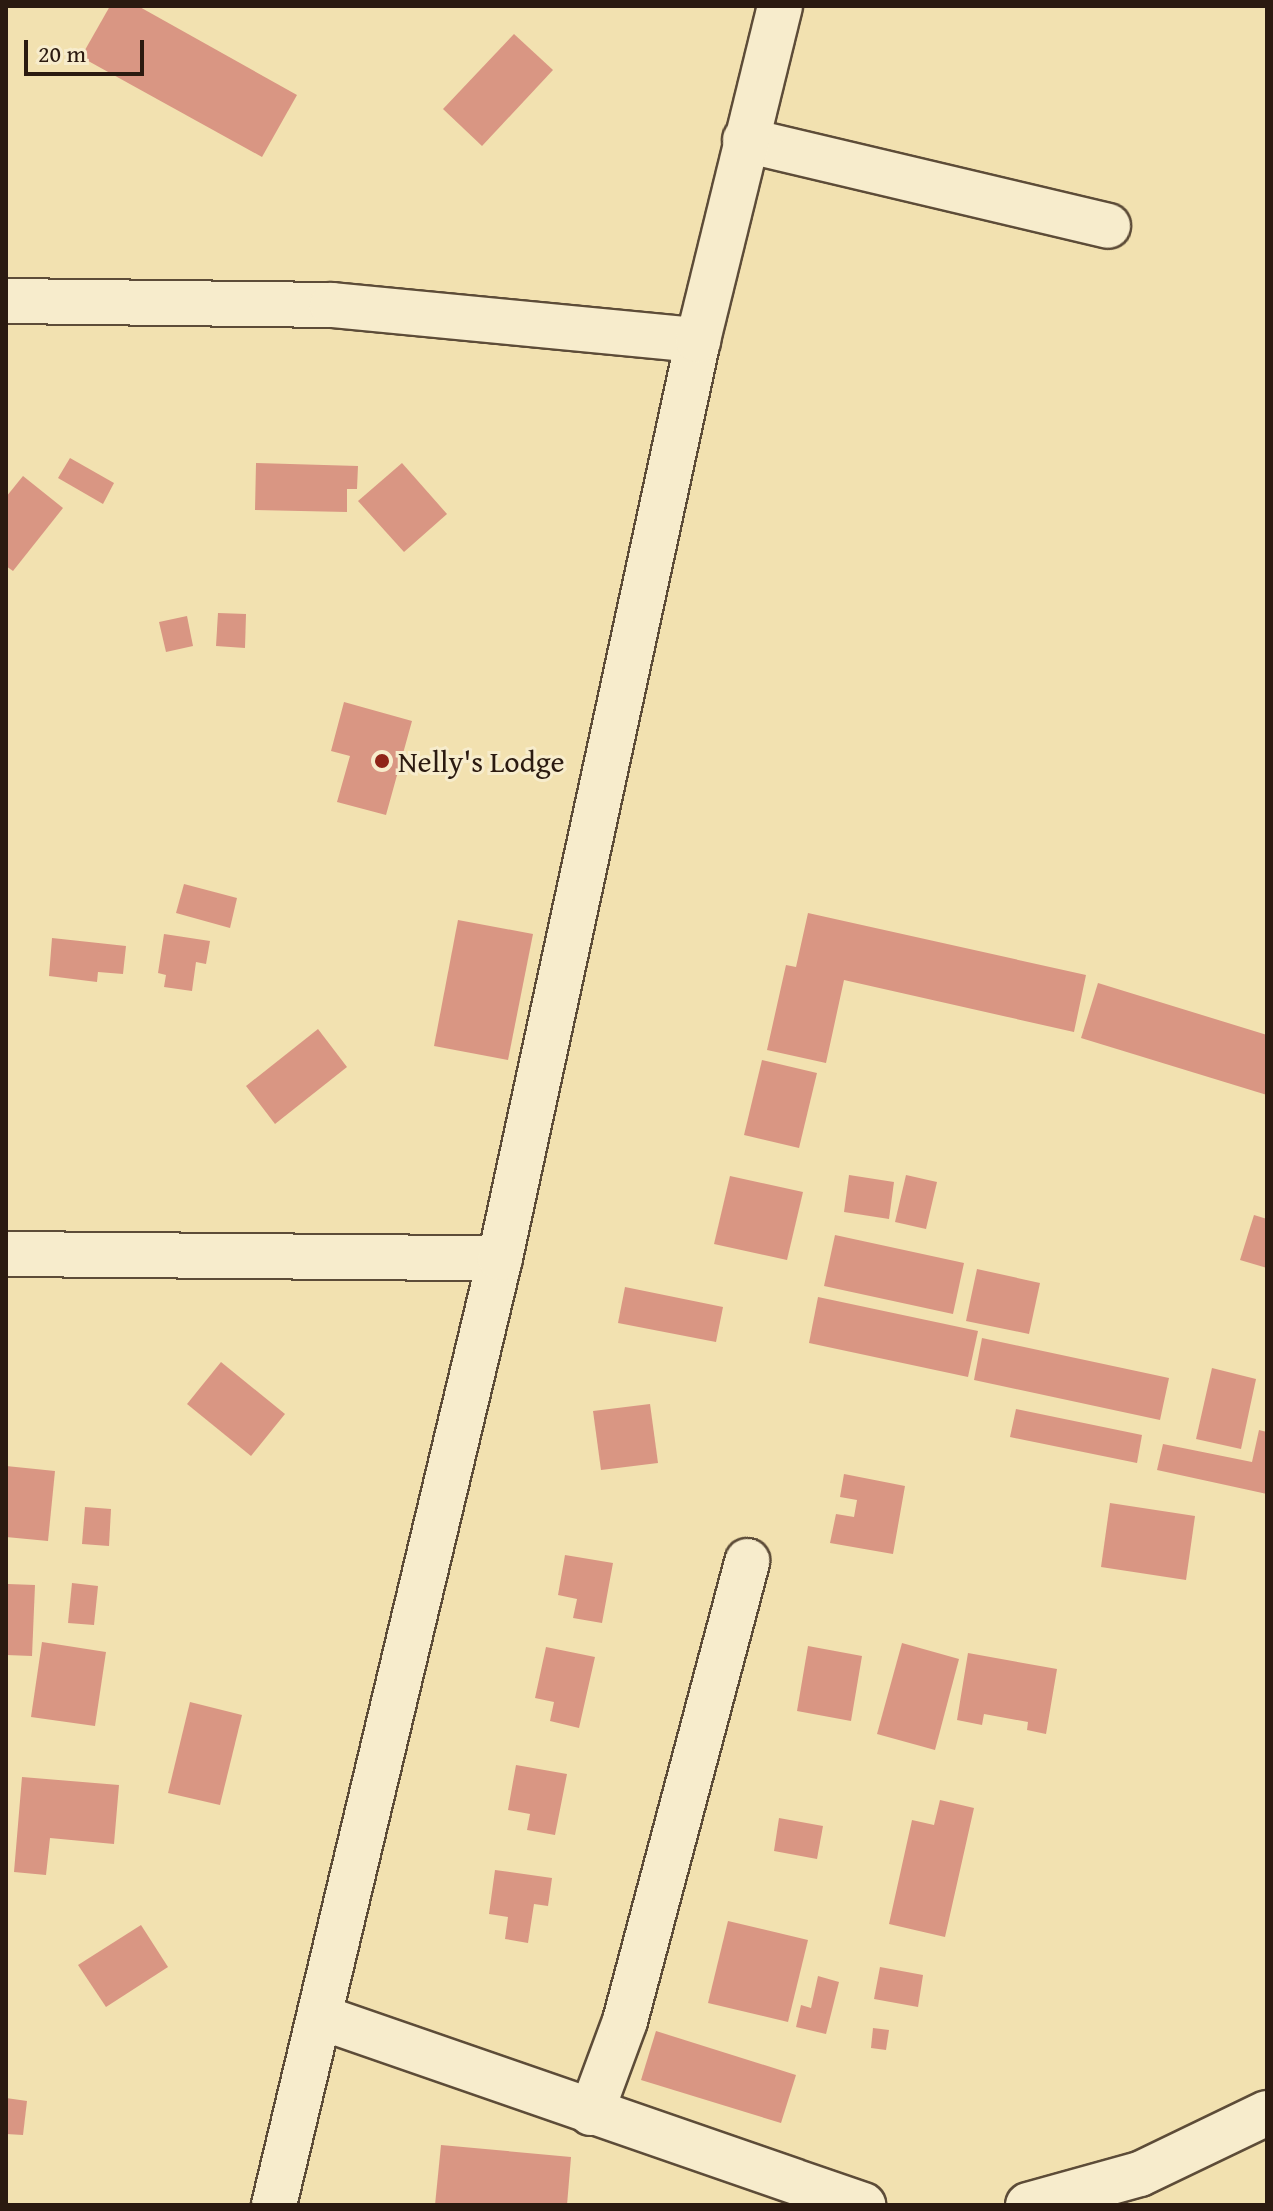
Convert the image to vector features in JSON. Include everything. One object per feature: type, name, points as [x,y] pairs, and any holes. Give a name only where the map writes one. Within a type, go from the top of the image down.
[{"type":"street","points":[[274,2205],[500,1258],[698,340],[780,6]]},
{"type":"street","points":[[745,140],[1108,226]]},
{"type":"street","points":[[6,301],[332,305],[698,340]]},
{"type":"street","points":[[6,1254],[500,1258]]},
{"type":"street","points":[[591,2113],[625,2021],[747,1561]]},
{"type":"street","points":[[320,2017],[863,2205]]},
{"type":"street","points":[[1028,2205],[1140,2174],[1267,2113]]},
{"type":"building","points":[[110,6],[138,6],[297,95],[262,157],[81,57]]},
{"type":"building","points":[[514,34],[553,70],[482,146],[443,109]]},
{"type":"building","points":[[70,458],[114,483],[103,504],[58,478]]},
{"type":"building","points":[[256,463],[358,466],[357,489],[347,489],[347,512],[255,510]]},
{"type":"building","points":[[402,463],[447,514],[404,552],[358,501]]},
{"type":"building","points":[[23,476],[63,508],[13,571],[6,566],[6,497]]},
{"type":"building","points":[[218,613],[246,614],[245,648],[216,646]]},
{"type":"building","points":[[187,616],[193,646],[166,652],[159,622]]},
{"type":"building","points":[[344,702],[412,721],[386,815],[337,802],[350,756],[331,751]]},
{"type":"building","points":[[184,884],[237,898],[230,928],[176,913]]},
{"type":"building","points":[[808,913],[1086,975],[1074,1032],[844,980],[826,1063],[767,1050],[786,965],[796,967]]},
{"type":"building","points":[[458,920],[533,934],[508,1060],[434,1046]]},
{"type":"building","points":[[164,934],[210,941],[206,964],[196,962],[192,991],[164,987],[166,975],[158,973]]},
{"type":"building","points":[[52,938],[126,946],[123,974],[98,972],[97,982],[49,976]]},
{"type":"building","points":[[1098,983],[1267,1035],[1267,1095],[1081,1038]]},
{"type":"building","points":[[318,1029],[347,1067],[275,1124],[246,1086]]},
{"type":"building","points":[[762,1060],[817,1073],[799,1148],[744,1135]]},
{"type":"building","points":[[849,1175],[894,1182],[889,1219],[844,1212]]},
{"type":"building","points":[[906,1175],[937,1182],[926,1229],[895,1222]]},
{"type":"building","points":[[730,1176],[803,1192],[787,1260],[714,1244]]},
{"type":"building","points":[[1254,1215],[1267,1219],[1267,1268],[1240,1260]]},
{"type":"building","points":[[835,1235],[964,1263],[953,1314],[824,1286]]},
{"type":"building","points":[[977,1269],[1040,1283],[1029,1334],[966,1321]]},
{"type":"building","points":[[625,1287],[723,1307],[716,1342],[618,1323]]},
{"type":"building","points":[[818,1297],[978,1331],[968,1377],[809,1343]]},
{"type":"building","points":[[982,1338],[1169,1378],[1160,1420],[974,1380]]},
{"type":"building","points":[[221,1362],[285,1414],[251,1456],[187,1404]]},
{"type":"building","points":[[1212,1368],[1256,1379],[1241,1449],[1196,1439]]},
{"type":"building","points":[[650,1404],[658,1463],[601,1470],[593,1411]]},
{"type":"building","points":[[1016,1409],[1142,1435],[1137,1463],[1010,1437]]},
{"type":"building","points":[[1259,1430],[1267,1432],[1267,1494],[1157,1470],[1163,1444],[1252,1462]]},
{"type":"building","points":[[6,1466],[55,1471],[48,1541],[6,1537]]},
{"type":"building","points":[[844,1474],[905,1486],[893,1554],[830,1543],[836,1514],[854,1517],[857,1500],[840,1497]]},
{"type":"building","points":[[1110,1503],[1195,1516],[1186,1580],[1101,1567]]},
{"type":"building","points":[[85,1507],[111,1509],[109,1546],[82,1544]]},
{"type":"building","points":[[565,1555],[613,1563],[602,1623],[573,1618],[577,1599],[558,1595]]},
{"type":"building","points":[[72,1583],[98,1586],[94,1625],[68,1623]]},
{"type":"building","points":[[8,1584],[35,1585],[32,1656],[6,1655]]},
{"type":"building","points":[[42,1642],[106,1652],[95,1726],[31,1717]]},
{"type":"building","points":[[902,1643],[959,1659],[935,1750],[877,1734]]},
{"type":"building","points":[[808,1646],[862,1656],[851,1721],[797,1711]]},
{"type":"building","points":[[546,1647],[595,1657],[579,1728],[550,1721],[554,1702],[535,1698]]},
{"type":"building","points":[[968,1653],[1057,1669],[1046,1734],[1027,1730],[1028,1722],[984,1714],[982,1725],[957,1720]]},
{"type":"building","points":[[190,1702],[242,1715],[220,1805],[168,1793]]},
{"type":"building","points":[[516,1765],[567,1774],[555,1835],[527,1830],[530,1814],[508,1810]]},
{"type":"building","points":[[22,1777],[119,1785],[114,1844],[50,1838],[46,1875],[14,1872]]},
{"type":"building","points":[[940,1800],[974,1808],[945,1937],[889,1924],[912,1820],[934,1825]]},
{"type":"building","points":[[779,1818],[823,1826],[817,1859],[774,1851]]},
{"type":"building","points":[[495,1870],[552,1878],[548,1906],[534,1904],[528,1943],[505,1939],[508,1917],[489,1914]]},
{"type":"building","points":[[728,1921],[808,1940],[788,2022],[708,2003]]},
{"type":"building","points":[[141,1925],[168,1967],[106,2007],[78,1965]]},
{"type":"building","points":[[880,1967],[923,1975],[918,2007],[874,1999]]},
{"type":"building","points":[[818,1976],[839,1982],[826,2034],[796,2027],[801,2005],[811,2008]]},
{"type":"building","points":[[873,2028],[889,2030],[886,2050],[871,2048]]},
{"type":"building","points":[[656,2031],[796,2075],[781,2123],[641,2080]]},
{"type":"building","points":[[6,2098],[27,2101],[23,2135],[6,2134]]},
{"type":"building","points":[[441,2145],[571,2157],[567,2205],[435,2205]]},
{"type":"place","name":"Nelly's Lodge","points":[[382,761]]}]
